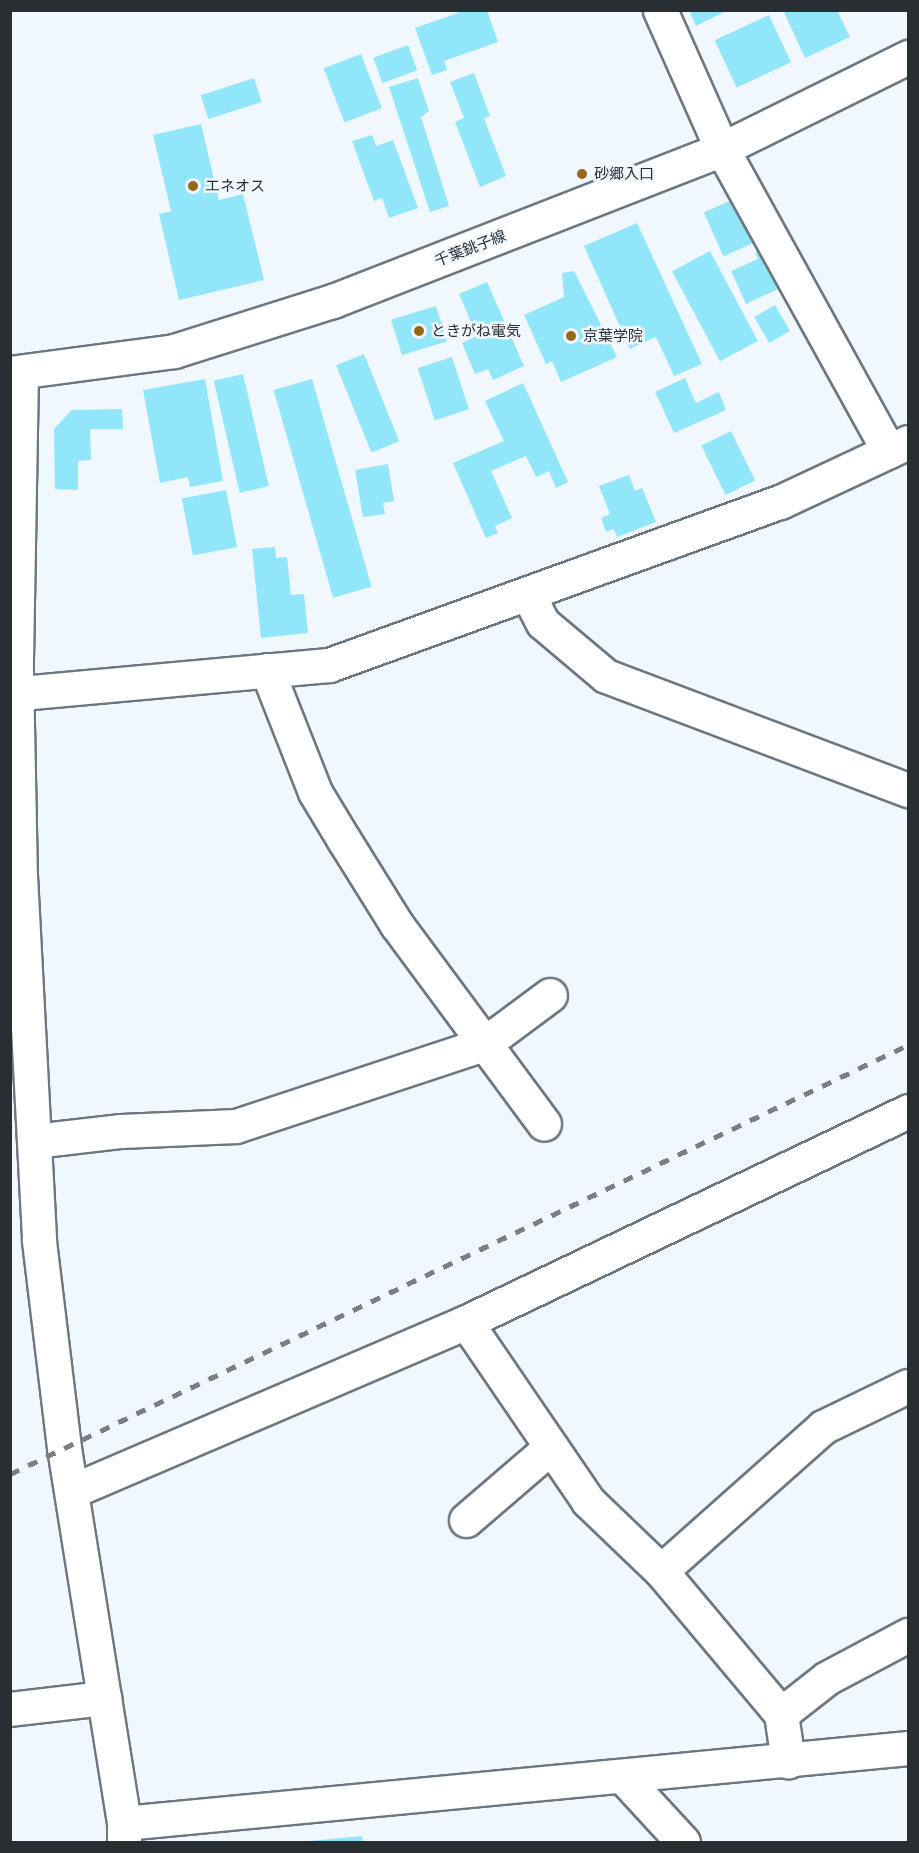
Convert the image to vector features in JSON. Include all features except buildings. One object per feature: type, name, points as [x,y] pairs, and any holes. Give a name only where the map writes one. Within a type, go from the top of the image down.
[{"type":"street","points":[[14,693],[329,665],[529,596],[780,502],[899,447],[722,149],[660,10]]},
{"type":"street","name":"千葉銚子線","points":[[16,373],[174,351],[333,301],[722,149],[909,57]]},
{"type":"street","points":[[16,373],[14,693],[20,875],[34,1141],[25,1241],[72,1491],[124,1833],[909,1748]]},
{"type":"street","points":[[529,596],[543,623],[606,675],[909,790]]},
{"type":"street","points":[[267,670],[315,792],[397,926],[544,1124]]},
{"type":"street","points":[[34,1141],[121,1131],[236,1126],[484,1044],[550,995]]},
{"type":"street","points":[[72,1491],[466,1322],[909,1111]]},
{"type":"street","points":[[466,1322],[588,1501],[661,1571],[781,1714],[788,1761]]},
{"type":"street","points":[[661,1571],[823,1427],[909,1386]]},
{"type":"street","points":[[466,1520],[551,1447]]},
{"type":"street","points":[[781,1714],[827,1678],[909,1635]]},
{"type":"street","points":[[10,1709],[104,1698]]},
{"type":"street","points":[[624,1778],[683,1842]]},
{"type":"railway","points":[[10,1474],[908,1045]]},
{"type":"place","name":"砂郷入口","points":[[582,174]]},
{"type":"place","name":"エネオス","points":[[193,186]]},
{"type":"place","name":"ときがね電気","points":[[419,331]]},
{"type":"place","name":"京葉学院","points":[[571,336]]}]
